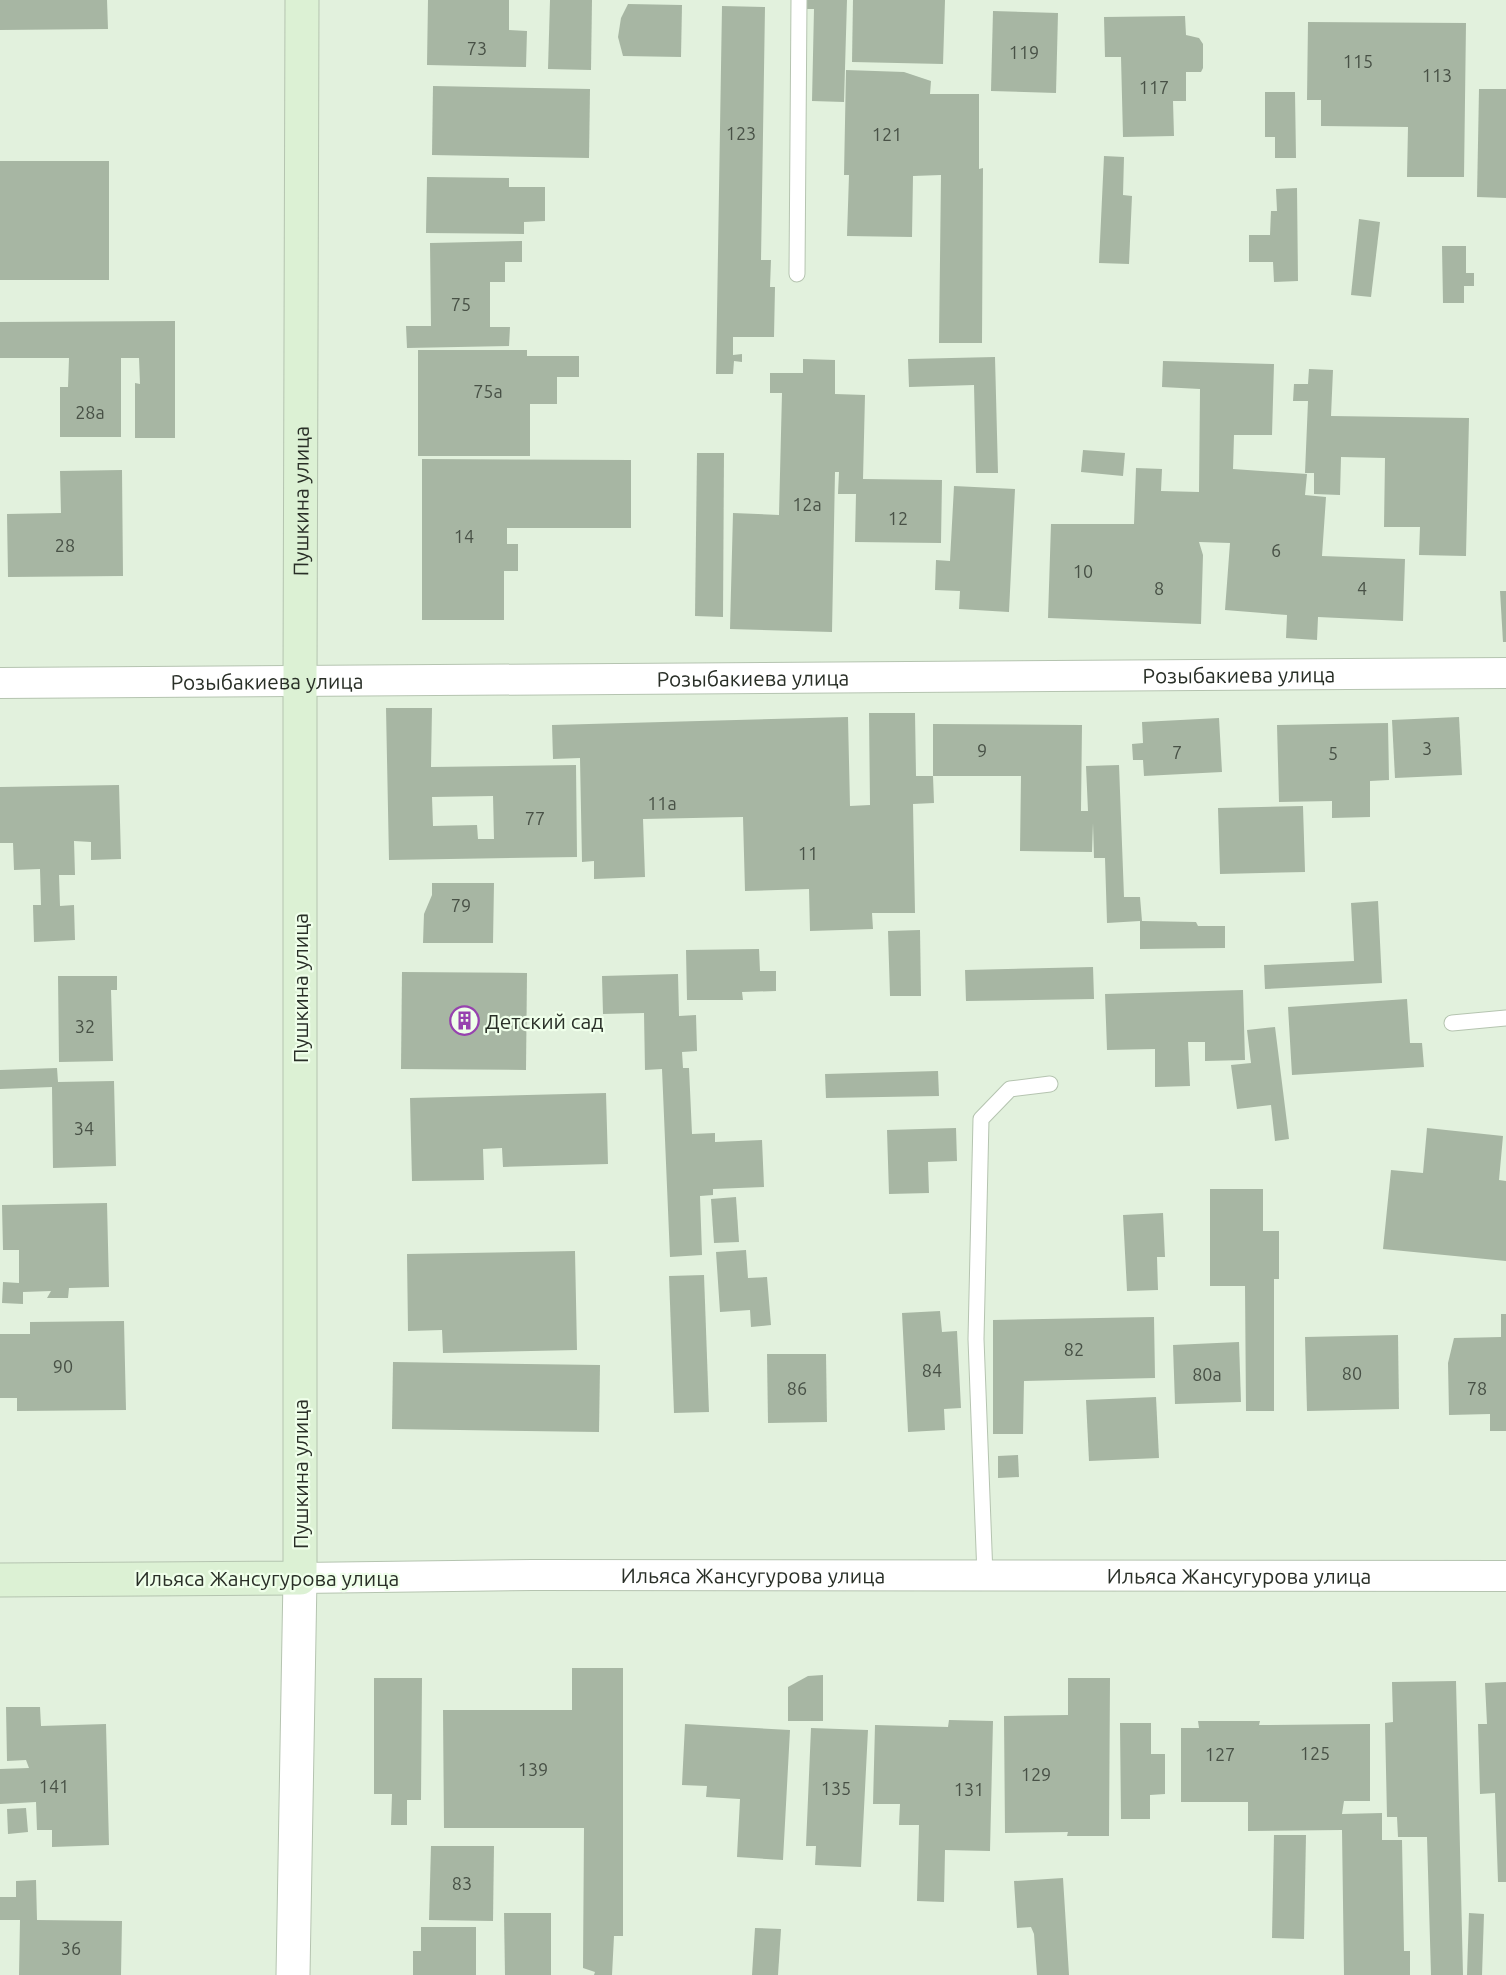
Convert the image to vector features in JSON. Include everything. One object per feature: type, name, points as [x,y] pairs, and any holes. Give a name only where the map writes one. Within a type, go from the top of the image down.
[{"type":"main road","name":"Пушкина улица","points":[[300,1578],[302,0]]},
{"type":"main road","name":"Ильяса Жансугурова улица","points":[[0,1580],[300,1578]]},
{"type":"street","name":"Розыбакиева улица","points":[[0,683],[1506,673]]},
{"type":"street","name":"Ильяса Жансугурова улица","points":[[300,1578],[521,1575],[1506,1576]]},
{"type":"street","name":"Пушкина улица","points":[[293,1975],[300,1578]]},
{"type":"lane","points":[[797,274],[800,0]]},
{"type":"lane","points":[[1452,1023],[1506,1018]]},
{"type":"lane","points":[[985,1576],[976,1339],[981,1119],[1010,1089],[1050,1084]]},
{"type":"building","points":[[0,0],[107,0],[108,29],[0,30]]},
{"type":"building","points":[[428,0],[509,0],[509,30],[527,31],[526,67],[427,65]]},
{"type":"building","points":[[550,0],[592,0],[591,70],[548,69]]},
{"type":"building","points":[[802,0],[847,0],[844,102],[812,101],[814,9],[802,9]]},
{"type":"building","points":[[853,0],[945,0],[943,64],[852,62]]},
{"type":"building","points":[[628,4],[682,5],[681,57],[623,56],[618,37],[621,18]]},
{"type":"building","points":[[722,6],[765,7],[761,260],[771,260],[770,287],[775,287],[774,337],[733,337],[733,355],[742,354],[742,362],[734,361],[733,374],[716,374]]},
{"type":"building","points":[[993,11],[1058,13],[1056,93],[991,91]]},
{"type":"building","points":[[1185,16],[1186,35],[1199,38],[1203,44],[1203,68],[1201,72],[1186,72],[1186,101],[1173,101],[1174,136],[1123,137],[1121,57],[1105,57],[1104,17]]},
{"type":"building","points":[[1308,22],[1466,23],[1464,177],[1407,177],[1408,127],[1321,126],[1321,100],[1307,100]]},
{"type":"building","points":[[846,70],[904,72],[931,81],[930,94],[979,94],[979,169],[983,168],[982,343],[939,343],[941,175],[913,176],[912,237],[847,236],[849,175],[844,175]]},
{"type":"building","points":[[433,86],[590,89],[589,158],[432,155]]},
{"type":"building","points":[[1479,89],[1506,89],[1506,198],[1477,197]]},
{"type":"building","points":[[1265,92],[1295,92],[1296,158],[1275,158],[1275,137],[1265,137]]},
{"type":"building","points":[[1104,156],[1124,157],[1123,195],[1132,196],[1129,264],[1099,263]]},
{"type":"building","points":[[0,161],[109,161],[109,280],[0,280]]},
{"type":"building","points":[[427,177],[509,178],[509,187],[545,187],[545,221],[524,222],[524,234],[426,233]]},
{"type":"building","points":[[1297,188],[1298,281],[1274,282],[1273,262],[1249,262],[1249,235],[1270,235],[1271,211],[1277,211],[1276,189]]},
{"type":"building","points":[[1359,219],[1380,222],[1371,297],[1351,295]]},
{"type":"building","points":[[522,241],[522,262],[505,262],[505,282],[490,282],[490,327],[510,327],[509,346],[407,348],[406,326],[431,326],[430,243]]},
{"type":"building","points":[[1442,246],[1466,246],[1466,273],[1474,273],[1474,286],[1464,286],[1464,303],[1443,303]]},
{"type":"building","points":[[175,321],[175,438],[135,438],[135,383],[140,384],[139,358],[121,358],[121,437],[60,437],[60,387],[68,387],[69,358],[0,358],[0,322]]},
{"type":"building","points":[[418,350],[527,350],[527,356],[579,356],[579,377],[557,377],[557,404],[530,404],[530,456],[418,456]]},
{"type":"building","points":[[995,357],[998,473],[976,473],[974,385],[909,387],[908,359]]},
{"type":"building","points":[[803,359],[835,360],[835,394],[865,395],[863,479],[942,480],[941,543],[855,542],[856,494],[838,494],[839,472],[835,472],[832,632],[730,629],[733,513],[779,515],[782,393],[770,393],[770,373],[803,373]]},
{"type":"building","points":[[1163,361],[1274,364],[1272,435],[1234,435],[1233,469],[1307,474],[1305,495],[1326,497],[1322,556],[1405,559],[1403,621],[1318,617],[1317,640],[1286,638],[1287,615],[1225,610],[1230,543],[1199,542],[1203,555],[1201,624],[1048,618],[1051,524],[1134,524],[1136,468],[1162,469],[1161,491],[1199,492],[1200,389],[1162,387]]},
{"type":"building","points":[[1309,369],[1333,370],[1331,416],[1469,418],[1466,556],[1419,555],[1420,527],[1384,527],[1385,458],[1341,457],[1340,495],[1314,494],[1314,473],[1305,473],[1308,401],[1293,401],[1294,384],[1308,384]]},
{"type":"building","points":[[1083,450],[1125,453],[1123,476],[1081,472]]},
{"type":"building","points":[[697,453],[724,453],[723,617],[695,616]]},
{"type":"building","points":[[422,459],[631,460],[631,528],[507,528],[507,544],[518,544],[518,571],[504,571],[504,620],[422,620]]},
{"type":"building","points":[[122,470],[123,576],[8,577],[7,514],[61,513],[60,471]]},
{"type":"building","points":[[954,486],[1015,489],[1009,612],[959,609],[960,591],[935,590],[936,560],[950,561]]},
{"type":"building","points":[[1500,591],[1506,591],[1506,642],[1503,642]]},
{"type":"building","points":[[386,708],[432,708],[431,767],[576,765],[577,857],[389,860]],"holes":[[[493,796],[494,839],[478,839],[477,825],[433,826],[432,797]]]},
{"type":"building","points":[[869,713],[915,713],[916,776],[933,776],[934,803],[913,804],[915,913],[872,913],[873,929],[810,931],[809,889],[745,891],[743,817],[643,819],[645,877],[594,879],[594,861],[582,862],[580,758],[553,759],[552,725],[848,717],[850,806],[870,805]]},
{"type":"building","points":[[1459,717],[1462,775],[1395,778],[1392,720]]},
{"type":"building","points":[[1219,718],[1222,772],[1144,776],[1143,760],[1133,760],[1132,744],[1143,743],[1142,722]]},
{"type":"building","points":[[1388,723],[1389,780],[1370,781],[1370,817],[1332,818],[1332,801],[1279,802],[1277,725]]},
{"type":"building","points":[[933,724],[1082,725],[1081,811],[1088,811],[1086,766],[1119,765],[1124,897],[1140,897],[1142,921],[1196,922],[1198,926],[1225,926],[1225,948],[1140,949],[1140,921],[1107,923],[1105,858],[1094,858],[1093,823],[1092,852],[1020,851],[1021,776],[933,776]]},
{"type":"building","points":[[119,785],[121,859],[91,860],[91,842],[74,841],[75,875],[59,875],[60,906],[74,905],[75,940],[34,942],[33,905],[41,905],[40,869],[14,870],[13,843],[0,843],[0,787]]},
{"type":"building","points":[[1303,806],[1305,872],[1220,874],[1218,808]]},
{"type":"building","points":[[432,883],[494,883],[493,943],[423,943],[424,914],[432,895]]},
{"type":"building","points":[[1378,901],[1382,983],[1265,989],[1264,965],[1354,961],[1351,903]]},
{"type":"building","points":[[920,930],[921,996],[890,996],[888,931]]},
{"type":"building","points":[[759,949],[760,971],[776,971],[776,991],[742,992],[743,1000],[687,1000],[686,950]]},
{"type":"building","points":[[1093,967],[1094,999],[966,1001],[965,970]]},
{"type":"building","name":"Детский сад","points":[[402,972],[527,973],[526,1070],[401,1069]]},
{"type":"building","points":[[678,974],[679,1016],[696,1015],[697,1051],[682,1052],[683,1068],[689,1068],[692,1134],[715,1133],[715,1142],[762,1140],[764,1187],[713,1189],[713,1195],[700,1196],[702,1255],[670,1257],[662,1069],[645,1070],[644,1013],[603,1014],[602,976]]},
{"type":"building","points":[[58,976],[117,976],[117,990],[111,990],[113,1061],[59,1062]]},
{"type":"building","points":[[1243,990],[1245,1060],[1205,1061],[1205,1042],[1188,1042],[1190,1086],[1155,1087],[1155,1049],[1107,1050],[1105,994]]},
{"type":"building","points":[[1407,999],[1410,1043],[1422,1043],[1424,1067],[1292,1075],[1288,1007]]},
{"type":"building","points":[[1275,1027],[1289,1139],[1275,1141],[1271,1105],[1237,1109],[1231,1065],[1251,1063],[1247,1030]]},
{"type":"building","points":[[57,1068],[58,1082],[114,1081],[116,1166],[53,1168],[52,1087],[0,1089],[0,1070]]},
{"type":"building","points":[[938,1071],[939,1096],[826,1098],[825,1074]]},
{"type":"building","points":[[606,1093],[608,1164],[503,1167],[502,1148],[483,1149],[484,1180],[412,1181],[410,1098]]},
{"type":"building","points":[[956,1128],[957,1161],[928,1162],[929,1193],[889,1194],[887,1130]]},
{"type":"building","points":[[1427,1128],[1503,1136],[1499,1180],[1506,1181],[1506,1261],[1383,1249],[1391,1170],[1423,1173]]},
{"type":"building","points":[[1210,1189],[1263,1189],[1263,1231],[1279,1231],[1279,1279],[1274,1279],[1274,1411],[1246,1411],[1245,1286],[1210,1286]]},
{"type":"building","points":[[736,1197],[739,1242],[714,1243],[711,1199]]},
{"type":"building","points":[[107,1203],[109,1287],[69,1288],[68,1298],[47,1298],[51,1291],[23,1292],[23,1304],[2,1303],[3,1282],[19,1283],[19,1250],[3,1250],[2,1205]]},
{"type":"building","points":[[1163,1213],[1165,1257],[1157,1257],[1158,1290],[1127,1291],[1123,1215]]},
{"type":"building","points":[[746,1250],[748,1278],[767,1277],[771,1325],[751,1327],[750,1310],[720,1312],[716,1252]]},
{"type":"building","points":[[575,1251],[577,1350],[443,1353],[442,1330],[408,1331],[407,1254]]},
{"type":"building","points":[[704,1275],[709,1412],[674,1413],[669,1276]]},
{"type":"building","points":[[940,1311],[942,1332],[957,1331],[961,1408],[944,1409],[945,1430],[908,1432],[902,1313]]},
{"type":"building","points":[[1501,1314],[1506,1314],[1506,1431],[1490,1431],[1490,1414],[1449,1415],[1448,1363],[1454,1338],[1501,1337]]},
{"type":"building","points":[[1154,1317],[1155,1378],[1024,1381],[1023,1434],[993,1434],[993,1320]]},
{"type":"building","points":[[124,1321],[126,1410],[17,1411],[17,1398],[0,1398],[0,1334],[30,1334],[30,1322]]},
{"type":"building","points":[[1398,1335],[1399,1409],[1307,1411],[1305,1337]]},
{"type":"building","points":[[1239,1342],[1241,1402],[1175,1404],[1173,1345]]},
{"type":"building","points":[[767,1354],[826,1354],[827,1422],[768,1423]]},
{"type":"building","points":[[393,1362],[600,1365],[599,1432],[392,1429]]},
{"type":"building","points":[[1156,1397],[1159,1458],[1089,1461],[1086,1400]]},
{"type":"building","points":[[1018,1455],[1019,1477],[998,1478],[998,1456]]},
{"type":"building","points":[[572,1668],[623,1668],[623,1936],[614,1936],[612,1975],[594,1975],[595,1972],[583,1968],[584,1828],[444,1828],[443,1710],[572,1710]]},
{"type":"building","points":[[823,1675],[823,1721],[788,1721],[788,1687],[808,1676]]},
{"type":"building","points":[[374,1678],[422,1678],[421,1800],[407,1800],[407,1825],[391,1825],[392,1794],[374,1794]]},
{"type":"building","points":[[1068,1678],[1110,1678],[1109,1836],[1067,1836],[1068,1832],[1005,1833],[1004,1716],[1068,1715]]},
{"type":"building","points":[[1456,1681],[1463,1975],[1431,1975],[1427,1837],[1398,1837],[1397,1817],[1387,1817],[1385,1723],[1393,1722],[1392,1682]]},
{"type":"building","points":[[1506,1682],[1506,1882],[1498,1882],[1495,1793],[1480,1794],[1478,1724],[1487,1724],[1485,1683]]},
{"type":"building","points":[[6,1707],[40,1707],[41,1726],[106,1724],[109,1845],[52,1847],[52,1830],[37,1830],[36,1802],[0,1804],[0,1769],[29,1768],[26,1760],[7,1761]]},
{"type":"building","points":[[949,1720],[993,1721],[990,1851],[945,1850],[944,1902],[917,1901],[919,1825],[899,1825],[900,1804],[873,1804],[875,1725],[948,1727]]},
{"type":"building","points":[[1198,1721],[1260,1721],[1259,1725],[1370,1724],[1370,1801],[1344,1801],[1342,1814],[1382,1813],[1382,1840],[1402,1840],[1404,1951],[1410,1951],[1410,1975],[1344,1975],[1342,1830],[1248,1831],[1248,1802],[1181,1802],[1181,1728],[1199,1728]]},
{"type":"building","points":[[1120,1723],[1151,1723],[1151,1754],[1165,1754],[1165,1794],[1150,1795],[1150,1819],[1121,1819]]},
{"type":"building","points":[[685,1724],[790,1730],[783,1860],[737,1857],[740,1799],[706,1797],[707,1786],[682,1785]]},
{"type":"building","points":[[811,1728],[868,1730],[861,1867],[815,1865],[816,1846],[806,1846]]},
{"type":"building","points":[[26,1808],[28,1832],[8,1834],[7,1809]]},
{"type":"building","points":[[1274,1835],[1306,1835],[1304,1939],[1272,1938]]},
{"type":"building","points":[[431,1846],[494,1846],[493,1921],[429,1920]]},
{"type":"building","points":[[1063,1878],[1069,1975],[1037,1975],[1034,1934],[1031,1927],[1017,1928],[1014,1881]]},
{"type":"building","points":[[36,1880],[37,1920],[122,1921],[121,1975],[19,1975],[20,1920],[0,1920],[0,1897],[16,1897],[16,1881]]},
{"type":"building","points":[[504,1913],[551,1913],[551,1975],[505,1975]]},
{"type":"building","points":[[1469,1913],[1484,1914],[1482,1975],[1467,1975]]},
{"type":"building","points":[[421,1927],[476,1927],[476,1975],[413,1975],[413,1951],[421,1951]]},
{"type":"building","points":[[755,1928],[781,1929],[778,1975],[752,1975]]},
{"type":"place","name":"Детский сад","points":[[464,1021]]}]
